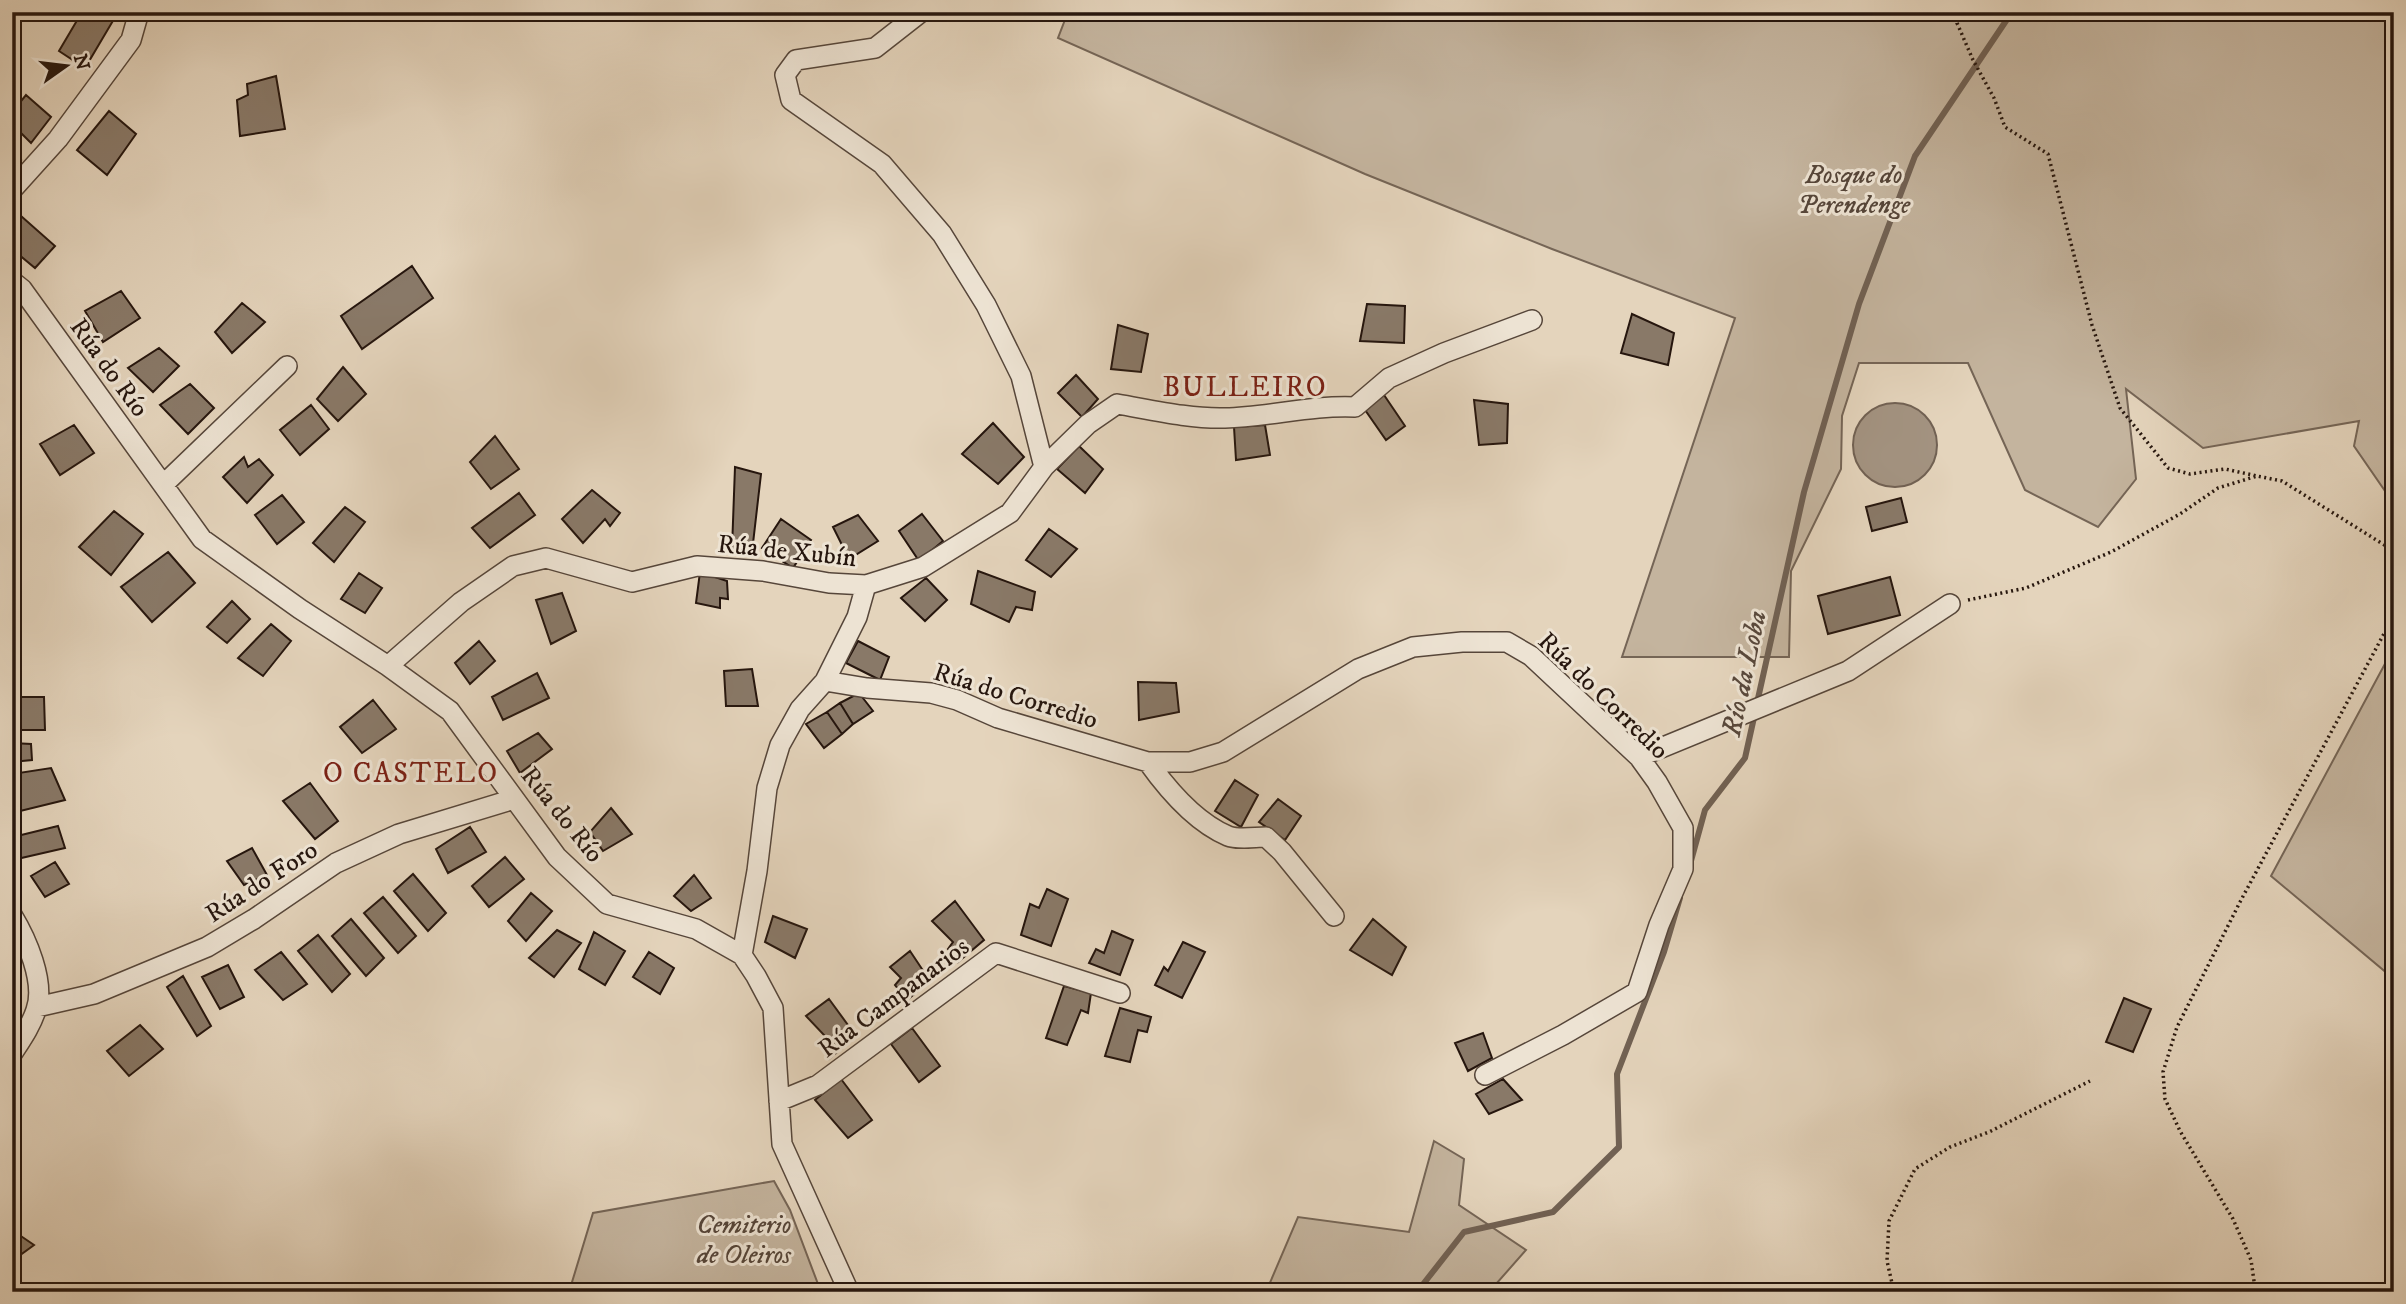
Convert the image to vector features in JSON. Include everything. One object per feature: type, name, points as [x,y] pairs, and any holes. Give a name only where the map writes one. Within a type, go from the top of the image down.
[{"type":"street","points":[[12,190],[58,138],[131,40],[139,12]]},
{"type":"street","points":[[921,12],[875,48],[796,60],[785,75],[791,100],[882,164],[942,234],[986,305],[1021,376],[1044,467]]},
{"type":"street","name":"Rúa do Río","points":[[12,281],[22,289],[202,539],[450,711],[557,857],[607,904],[696,929],[742,955],[757,976],[773,1008],[782,1144],[849,1292]]},
{"type":"street","points":[[866,585],[923,567],[1010,513],[1044,467],[1088,424],[1117,404],[1224,418],[1325,406],[1354,407],[1389,378],[1444,353],[1532,320]]},
{"type":"street","points":[[163,485],[287,366]]},
{"type":"street","name":"Rúa de Xubín","points":[[388,666],[461,602],[513,566],[546,558],[632,582],[697,566],[762,571],[829,583],[866,585],[858,617],[825,681],[800,709],[780,745],[767,789],[757,871],[742,955]]},
{"type":"street","points":[[1639,757],[1848,671],[1951,604]]},
{"type":"street","name":"Rúa do Corredio","points":[[825,681],[867,688],[931,692],[998,718],[1148,762],[1190,762],[1223,752],[1358,669],[1413,647],[1462,642],[1507,642],[1531,656],[1639,757],[1657,782],[1683,828],[1683,869],[1659,925],[1637,992],[1563,1035],[1485,1075]]},
{"type":"street","points":[[1148,762],[1169,792],[1230,837],[1266,837],[1282,852],[1334,916]]},
{"type":"street","name":"Rúa do Foro","points":[[37,1007],[94,994],[207,947],[254,919],[336,863],[399,834],[514,799]]},
{"type":"street","points":[[12,915],[26,937],[38,984],[37,1007],[12,1054]]},
{"type":"street","name":"Rúa Campanarios","points":[[779,1101],[818,1085],[996,953],[1120,993]]},
{"type":"path","points":[[1955,12],[1973,60],[1994,98],[2005,127],[2048,154],[2092,325],[2120,408],[2168,468],[2190,474],[2225,469],[2282,481],[2394,551]]},
{"type":"path","points":[[1951,604],[2026,588],[2111,552],[2180,514],[2218,488],[2257,476]]},
{"type":"path","points":[[2253,1292],[2255,1288],[2251,1260],[2232,1219],[2180,1131],[2165,1099],[2163,1072],[2177,1027],[2240,902],[2394,615]]},
{"type":"path","points":[[1894,1292],[1887,1261],[1889,1221],[1915,1169],[1950,1147],[1989,1132],[2090,1081]]},
{"type":"green space","name":"Bosque do Perendenge","points":[[1068,12],[2394,12],[2394,504],[2354,446],[2359,421],[2203,448],[2126,389],[2136,479],[2098,527],[2025,490],[1968,363],[1859,363],[1842,416],[1841,469],[1791,571],[1789,657],[1622,657],[1735,318],[1365,174],[1058,38]]},
{"type":"green space","points":[[2394,647],[2394,979],[2271,876]]},
{"type":"green space","points":[[1434,1141],[1464,1159],[1459,1205],[1526,1250],[1489,1292],[1266,1292],[1298,1217],[1409,1232]]},
{"type":"green space","name":"Cemiterio de Oleiros","points":[[774,1181],[790,1210],[821,1292],[569,1292],[593,1213]]},
{"type":"shaded area","points":[[1895,403],[1911,406],[1925,415],[1934,429],[1937,445],[1934,461],[1925,475],[1911,484],[1895,487],[1879,484],[1865,475],[1856,461],[1853,445],[1856,429],[1865,415],[1879,406]]},
{"type":"building","points":[[82,12],[117,14],[85,68],[59,51]]},
{"type":"building","points":[[276,76],[285,129],[240,136],[237,100],[248,95],[247,84]]},
{"type":"building","points":[[26,95],[51,117],[31,143],[12,124],[12,112]]},
{"type":"building","points":[[109,111],[136,134],[107,175],[77,150]]},
{"type":"building","points":[[12,152],[21,160],[12,170]]},
{"type":"building","points":[[21,216],[55,246],[35,268],[12,249],[12,229]]},
{"type":"building","points":[[412,266],[433,298],[362,349],[341,316]]},
{"type":"building","points":[[121,291],[140,318],[103,342],[85,311]]},
{"type":"building","points":[[242,303],[265,322],[232,353],[215,332]]},
{"type":"building","points":[[1367,304],[1405,306],[1404,343],[1360,341]]},
{"type":"building","points":[[1632,314],[1674,333],[1668,365],[1621,353]]},
{"type":"building","points":[[1118,325],[1148,334],[1141,372],[1111,369]]},
{"type":"building","points":[[159,348],[179,366],[153,392],[128,368]]},
{"type":"building","points":[[343,367],[366,394],[338,421],[317,399]]},
{"type":"building","points":[[1076,375],[1098,399],[1082,417],[1058,393]]},
{"type":"building","points":[[190,384],[214,408],[188,434],[160,405]]},
{"type":"building","points":[[1382,392],[1405,426],[1386,440],[1363,407]]},
{"type":"building","points":[[1474,400],[1508,404],[1507,443],[1479,445]]},
{"type":"building","points":[[311,405],[329,429],[300,455],[280,430]]},
{"type":"building","points":[[993,423],[1024,457],[998,484],[962,454]]},
{"type":"building","points":[[74,425],[94,453],[60,475],[40,444]]},
{"type":"building","points":[[1265,425],[1270,455],[1236,460],[1234,427]]},
{"type":"building","points":[[495,436],[519,469],[491,489],[470,462]]},
{"type":"building","points":[[1079,446],[1103,469],[1085,493],[1057,469]]},
{"type":"building","points":[[244,457],[248,467],[259,459],[273,475],[247,503],[223,477]]},
{"type":"building","points":[[735,467],[761,474],[752,552],[732,549]]},
{"type":"building","points":[[592,490],[620,513],[610,526],[605,519],[583,543],[562,519]]},
{"type":"building","points":[[519,493],[535,515],[490,548],[472,528]]},
{"type":"building","points":[[282,495],[304,522],[277,544],[255,515]]},
{"type":"building","points":[[1901,498],[1907,522],[1872,531],[1866,507]]},
{"type":"building","points":[[345,507],[365,522],[334,562],[313,543]]},
{"type":"building","points":[[114,511],[143,534],[111,575],[79,547]]},
{"type":"building","points":[[922,514],[943,541],[919,561],[899,531]]},
{"type":"building","points":[[858,515],[878,541],[849,559],[833,527]]},
{"type":"building","points":[[781,519],[811,540],[793,568],[762,548]]},
{"type":"building","points":[[1049,529],[1077,549],[1051,577],[1026,560]]},
{"type":"building","points":[[168,552],[195,583],[152,622],[121,587]]},
{"type":"building","points":[[978,571],[1035,592],[1032,610],[1016,607],[1009,622],[971,604]]},
{"type":"building","points":[[700,572],[727,581],[728,599],[720,598],[720,608],[696,603]]},
{"type":"building","points":[[359,573],[382,588],[365,613],[341,599]]},
{"type":"building","points":[[1890,577],[1900,615],[1828,634],[1818,596]]},
{"type":"building","points":[[926,578],[947,600],[925,621],[901,598]]},
{"type":"building","points":[[562,593],[576,631],[551,644],[536,600]]},
{"type":"building","points":[[232,601],[250,619],[227,643],[207,627]]},
{"type":"building","points":[[271,624],[291,641],[263,676],[238,658]]},
{"type":"building","points":[[479,641],[495,661],[470,684],[455,663]]},
{"type":"building","points":[[858,641],[889,657],[880,680],[846,663]]},
{"type":"building","points":[[752,669],[758,706],[726,706],[724,671]]},
{"type":"building","points":[[537,673],[549,698],[503,720],[492,697]]},
{"type":"building","points":[[1138,682],[1176,683],[1179,712],[1139,720]]},
{"type":"building","points":[[859,693],[873,711],[853,724],[840,703]]},
{"type":"building","points":[[14,697],[44,697],[45,730],[12,730]]},
{"type":"building","points":[[373,700],[396,729],[362,753],[340,727]]},
{"type":"building","points":[[840,703],[853,724],[842,734],[827,712]]},
{"type":"building","points":[[827,712],[842,734],[824,748],[806,724]]},
{"type":"building","points":[[538,733],[552,749],[520,773],[507,751]]},
{"type":"building","points":[[12,743],[31,744],[32,760],[12,762]]},
{"type":"building","points":[[51,768],[65,800],[12,813],[12,774]]},
{"type":"building","points":[[1235,780],[1258,795],[1241,827],[1215,811]]},
{"type":"building","points":[[310,783],[338,821],[315,839],[283,801]]},
{"type":"building","points":[[1278,799],[1301,816],[1285,840],[1259,822]]},
{"type":"building","points":[[611,808],[632,834],[603,851],[590,832]]},
{"type":"building","points":[[58,826],[65,848],[17,859],[13,837]]},
{"type":"building","points":[[470,827],[486,852],[448,873],[436,849]]},
{"type":"building","points":[[252,848],[267,875],[244,885],[227,861]]},
{"type":"building","points":[[505,857],[524,879],[489,907],[472,886]]},
{"type":"building","points":[[55,862],[69,884],[45,897],[31,876]]},
{"type":"building","points":[[413,874],[446,913],[428,931],[394,891]]},
{"type":"building","points":[[694,875],[711,898],[691,911],[674,896]]},
{"type":"building","points":[[1047,889],[1068,899],[1051,946],[1021,935],[1030,904],[1039,908]]},
{"type":"building","points":[[531,893],[552,911],[526,941],[508,921]]},
{"type":"building","points":[[383,897],[416,936],[398,953],[364,913]]},
{"type":"building","points":[[955,901],[984,940],[958,962],[948,949],[953,942],[932,921]]},
{"type":"building","points":[[773,916],[807,929],[795,958],[765,942]]},
{"type":"building","points":[[351,919],[384,958],[366,976],[332,936]]},
{"type":"building","points":[[1373,919],[1406,947],[1392,975],[1350,950]]},
{"type":"building","points":[[557,930],[581,943],[554,977],[529,958]]},
{"type":"building","points":[[1112,931],[1133,940],[1120,975],[1089,963],[1096,949],[1104,953]]},
{"type":"building","points":[[594,932],[625,951],[605,985],[579,969]]},
{"type":"building","points":[[318,935],[350,974],[332,992],[298,951]]},
{"type":"building","points":[[1183,942],[1205,952],[1182,998],[1155,985],[1164,967],[1168,971]]},
{"type":"building","points":[[910,951],[930,981],[907,1000],[895,985],[901,978],[890,967]]},
{"type":"building","points":[[281,952],[307,984],[283,1000],[255,970]]},
{"type":"building","points":[[649,952],[674,968],[660,994],[633,977]]},
{"type":"building","points":[[228,965],[244,997],[220,1009],[202,977]]},
{"type":"building","points":[[183,976],[211,1026],[197,1036],[167,987]]},
{"type":"building","points":[[1064,986],[1091,993],[1088,1013],[1081,1010],[1067,1045],[1046,1038]]},
{"type":"building","points":[[2124,998],[2151,1009],[2133,1052],[2106,1042]]},
{"type":"building","points":[[829,999],[856,1036],[829,1059],[819,1043],[825,1036],[806,1016]]},
{"type":"building","points":[[1120,1008],[1151,1017],[1147,1032],[1138,1030],[1130,1062],[1105,1056]]},
{"type":"building","points":[[140,1025],[163,1049],[129,1076],[107,1051]]},
{"type":"building","points":[[912,1028],[940,1066],[919,1082],[891,1044]]},
{"type":"building","points":[[1483,1033],[1492,1058],[1468,1071],[1455,1043]]},
{"type":"building","points":[[841,1079],[872,1120],[848,1138],[815,1100]]},
{"type":"building","points":[[1503,1079],[1522,1100],[1489,1114],[1476,1094]]},
{"type":"building","points":[[12,1230],[34,1245],[12,1261]]},
{"type":"waterway","name":"Río da Loba","points":[[1757,703],[1804,492],[1859,304],[1915,156],[2012,12]]},
{"type":"waterway","name":"Río da Loba","points":[[1691,861],[1705,810],[1745,758],[1755,713]]},
{"type":"waterway","name":"Río da Loba","points":[[1417,1292],[1464,1232],[1553,1212],[1619,1147],[1617,1074],[1664,952],[1680,898]]},
{"type":"district","name":"BULLEIRO","points":[[1245,386]]},
{"type":"district","name":"O CASTELO","points":[[411,772]]}]
